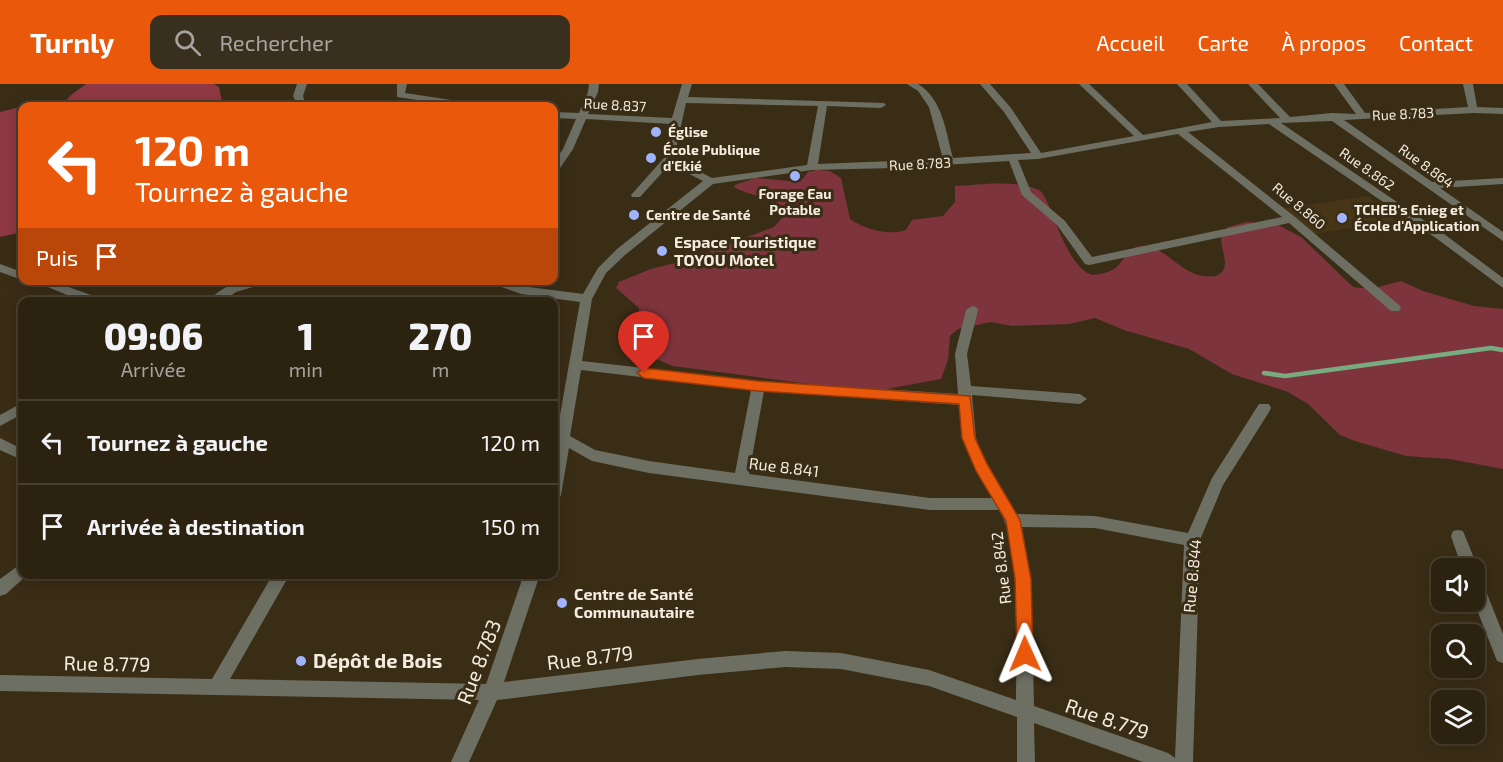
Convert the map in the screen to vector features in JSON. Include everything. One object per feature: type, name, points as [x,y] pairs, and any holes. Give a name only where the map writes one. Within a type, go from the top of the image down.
[{"type":"street","points":[[300,102],[298,96],[302,84]]},
{"type":"street","points":[[395,102],[400,95],[402,84]]},
{"type":"street","points":[[558,163],[568,149],[583,117],[594,84]]},
{"type":"street","points":[[636,195],[669,159],[676,121],[687,84]]},
{"type":"street","points":[[912,84],[921,87],[930,98],[949,162]]},
{"type":"street","points":[[985,84],[1008,110],[1038,156]]},
{"type":"street","points":[[1084,84],[1141,138]]},
{"type":"street","points":[[1182,84],[1219,124]]},
{"type":"street","points":[[1253,84],[1286,119]]},
{"type":"street","points":[[1339,84],[1362,116]]},
{"type":"street","points":[[1468,84],[1473,110]]},
{"type":"street","points":[[400,95],[445,102]]},
{"type":"street","points":[[683,100],[881,105]]},
{"type":"street","points":[[812,167],[823,104]]},
{"type":"street","name":"Rue 8.783","points":[[710,181],[812,167],[1013,159],[1219,124],[1332,116],[1473,110],[1503,111]]},
{"type":"street","name":"Rue 8.837","points":[[558,115],[676,121]]},
{"type":"street","name":"Rue 8.864","points":[[1332,116],[1502,236]]},
{"type":"street","name":"Rue 8.862","points":[[1271,120],[1440,236],[1503,284]]},
{"type":"street","name":"Rue 8.860","points":[[1180,131],[1291,219],[1395,308]]},
{"type":"street","points":[[559,438],[586,299],[602,271],[621,252],[710,181],[669,159]]},
{"type":"street","points":[[1013,159],[1026,193],[1061,223],[1089,261],[1291,219]]},
{"type":"street","points":[[1429,184],[1503,180]]},
{"type":"street","points":[[0,268],[18,275]]},
{"type":"street","points":[[50,285],[84,297]]},
{"type":"street","points":[[219,297],[227,289],[247,285]]},
{"type":"street","points":[[504,285],[521,290],[586,299]]},
{"type":"street","name":"Rue 8.842","points":[[972,310],[961,354],[969,438],[981,467],[1013,520],[1023,579],[1026,762]]},
{"type":"street","points":[[575,365],[758,386],[1080,399]]},
{"type":"street","points":[[741,479],[758,386]]},
{"type":"street","name":"Rue 8.844","points":[[1184,762],[1192,540],[1217,482],[1264,408]]},
{"type":"street","points":[[0,421],[18,410]]},
{"type":"street","name":"Rue 8.841","points":[[559,438],[592,455],[649,467],[930,504],[1005,504]]},
{"type":"street","points":[[0,443],[18,453]]},
{"type":"street","points":[[1013,520],[1095,522],[1192,540]]},
{"type":"street","points":[[1458,536],[1466,558]]},
{"type":"street","points":[[0,589],[18,573]]},
{"type":"street","points":[[216,687],[279,579]]},
{"type":"street","name":"Rue 8.783","points":[[460,762],[492,692],[530,579]]},
{"type":"street","points":[[1485,609],[1503,655]]},
{"type":"street","name":"Rue 8.779","points":[[0,683],[492,692],[591,678],[785,659],[841,661],[929,678],[975,692],[1025,713],[1168,762]]},
{"type":"shaded area","points":[[86,84],[214,84],[219,87],[222,102],[65,102]]},
{"type":"shaded area","points":[[18,109],[18,233],[0,237],[0,112]]},
{"type":"shaded area","points":[[830,171],[841,178],[850,219],[862,226],[885,232],[906,230],[912,220],[943,216],[955,202],[955,186],[1008,184],[1039,190],[1044,195],[1073,258],[1082,269],[1092,275],[1112,270],[1130,251],[1143,246],[1161,252],[1194,274],[1216,276],[1222,272],[1225,263],[1222,232],[1228,227],[1247,222],[1278,225],[1301,237],[1353,287],[1371,289],[1401,281],[1423,291],[1474,306],[1503,309],[1503,469],[1450,459],[1406,456],[1355,441],[1340,435],[1308,404],[1288,392],[1232,374],[1189,349],[1124,330],[1095,318],[1069,324],[1012,326],[991,322],[958,329],[950,336],[948,360],[941,379],[881,390],[824,386],[673,366],[642,353],[639,308],[616,288],[619,282],[651,269],[687,260],[774,227],[782,218],[781,208],[770,200],[734,187],[735,185],[755,178],[800,182],[808,172]]},
{"type":"shaded area","name":"TCHEB's Enieg et École d'Application","points":[[1368,196],[1396,221],[1314,234],[1280,206],[1286,208]]},
{"type":"waterway","points":[[1264,373],[1285,376],[1491,348],[1503,350]]},
{"type":"place","name":"Église","points":[[656,132]]},
{"type":"place","name":"École Publique d'Ekié","points":[[651,158]]},
{"type":"place","name":"Forage Eau Potable","points":[[795,176]]},
{"type":"place","name":"Centre de Santé","points":[[634,215]]},
{"type":"place","name":"TCHEB's Enieg et École d'Application","points":[[1342,218]]},
{"type":"place","name":"Espace Touristique TOYOU Motel","points":[[662,251]]},
{"type":"place","name":"Centre de Santé Communautaire","points":[[562,603]]},
{"type":"place","name":"Dépôt de Bois","points":[[301,661]]},
{"type":"route","points":[[644,373],[758,386],[966,400],[969,438],[981,467],[1013,520],[1023,579],[1025,654]]}]
